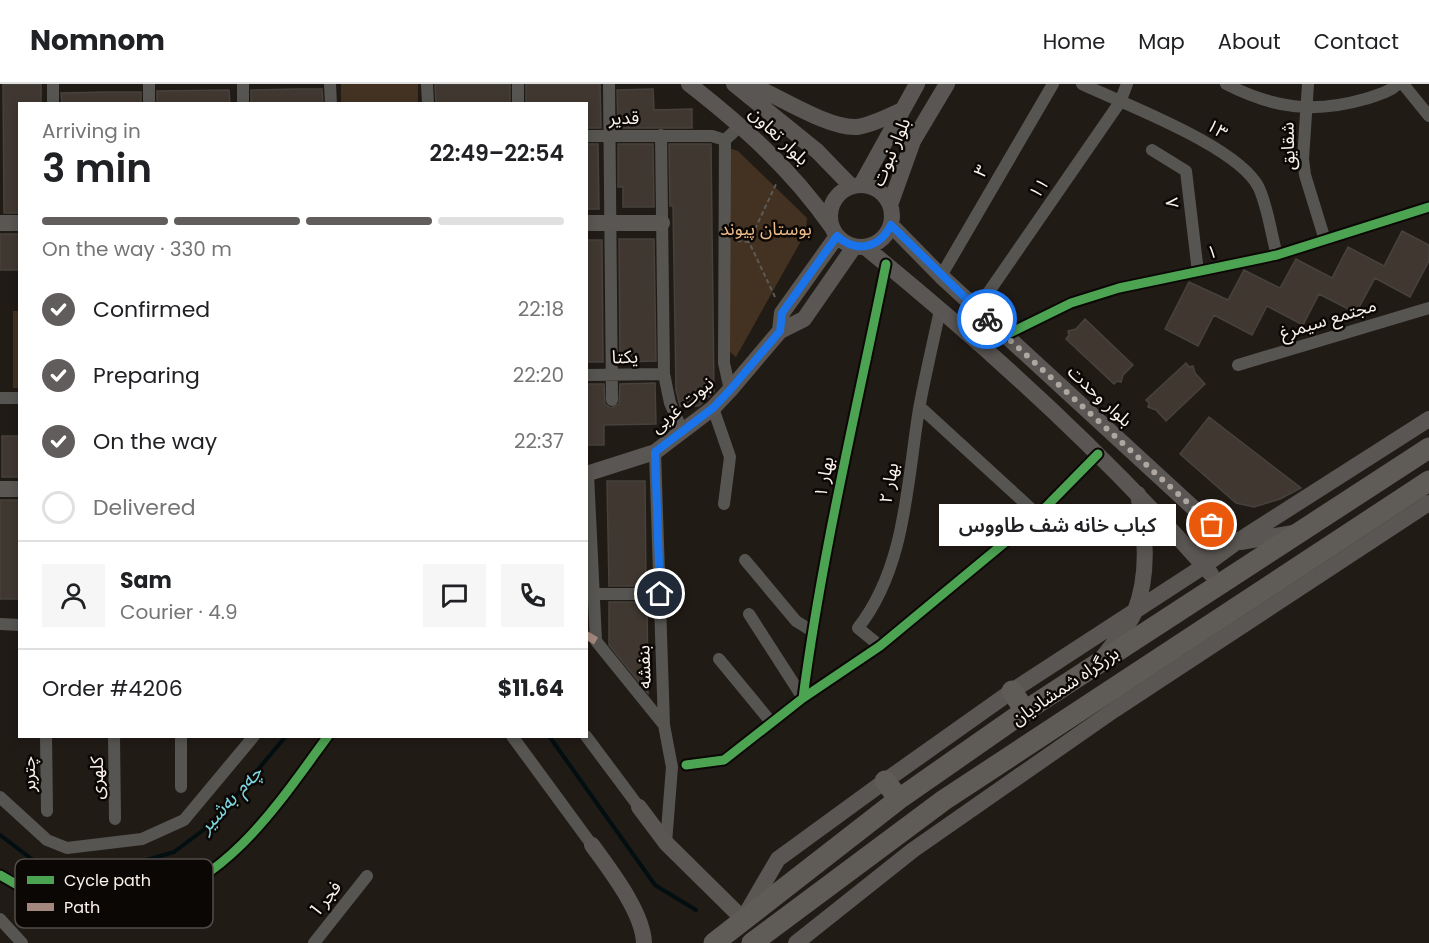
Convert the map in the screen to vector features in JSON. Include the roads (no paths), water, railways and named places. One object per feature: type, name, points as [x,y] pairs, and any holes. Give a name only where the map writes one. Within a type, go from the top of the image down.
[{"type":"highway","name":"بزرگراه شمشادیان","points":[[714,943],[899,800],[1025,711],[1429,448]]},
{"type":"highway","name":"بزرگراه شمشادیان","points":[[752,943],[944,800],[1429,481]]},
{"type":"highway","points":[[1012,691],[1025,711]]},
{"type":"highway","points":[[885,781],[899,800]]},
{"type":"main road","name":"بلوار تعاون","points":[[689,84],[741,125],[784,168],[808,193],[834,231]]},
{"type":"main road","name":"بلوار تعاون","points":[[734,84],[817,151],[856,186]]},
{"type":"main road","points":[[749,84],[817,117],[839,125],[856,127],[900,111]]},
{"type":"main road","name":"بلوار نبوت","points":[[856,186],[917,84]]},
{"type":"main road","name":"بلوار نبوت","points":[[890,205],[914,141],[947,84]]},
{"type":"main road","points":[[860,247],[881,240],[891,225],[890,205],[882,193],[869,186],[856,186],[836,198],[830,217],[834,231],[844,243],[860,247],[886,264],[940,310],[1138,493],[1220,584]]},
{"type":"main road","points":[[0,223],[18,223]]},
{"type":"main road","points":[[588,223],[662,223]]},
{"type":"main road","name":"بلوار وحدت","points":[[891,225],[941,276],[1225,537],[1238,541]]},
{"type":"main road","points":[[780,331],[782,313],[834,231]]},
{"type":"main road","name":"نبوت غربی","points":[[588,474],[655,452],[713,408],[780,331],[804,320],[860,247]]},
{"type":"main road","points":[[639,807],[666,843],[743,919],[778,860],[885,781],[1012,691],[1135,612],[1238,541],[1429,419]]},
{"type":"main road","points":[[0,489],[18,489]]},
{"type":"main road","points":[[1100,662],[1135,612],[1146,564],[1145,533],[1138,493]]},
{"type":"main road","points":[[796,943],[922,843],[1114,710],[1429,503]]},
{"type":"main road","points":[[1186,546],[1197,550],[1210,549],[1214,540],[1212,525]]},
{"type":"main road","points":[[1238,541],[1273,538],[1305,530]]},
{"type":"main road","points":[[1312,579],[1316,555],[1342,559]]},
{"type":"main road","points":[[592,846],[626,897],[644,932],[644,943]]},
{"type":"street","points":[[53,84],[53,102]]},
{"type":"street","points":[[149,84],[149,102]]},
{"type":"street","points":[[243,84],[243,102]]},
{"type":"street","points":[[330,84],[331,102]]},
{"type":"street","points":[[428,84],[428,102]]},
{"type":"street","points":[[518,84],[518,102]]},
{"type":"street","points":[[609,84],[612,400]]},
{"type":"street","name":"۳","points":[[941,276],[1053,84]]},
{"type":"street","name":"۱۳","points":[[1082,84],[1189,132],[1247,171],[1259,188],[1277,255]]},
{"type":"street","name":"۱۱","points":[[977,309],[1120,102],[1127,84]]},
{"type":"street","points":[[1227,84],[1275,104],[1306,109],[1347,104],[1389,92],[1398,84]]},
{"type":"street","name":"شقایق","points":[[1308,84],[1303,159],[1305,175],[1325,240]]},
{"type":"street","points":[[1402,84],[1429,116]]},
{"type":"street","points":[[730,390],[724,363],[725,140],[741,125]]},
{"type":"street","points":[[662,135],[664,374],[670,403],[682,430]]},
{"type":"street","name":"قدیر","points":[[588,136],[712,136],[725,140]]},
{"type":"street","name":"۸","points":[[1152,150],[1186,171],[1198,272]]},
{"type":"street","name":"۱","points":[[1006,335],[1071,303],[1119,288],[1277,255],[1429,207]]},
{"type":"street","name":"بهار ۱","points":[[803,698],[812,631],[886,264]]},
{"type":"street","name":"مجتمع سیمرغ","points":[[1238,365],[1429,308]]},
{"type":"street","name":"بهار ۲","points":[[880,646],[858,628],[873,609],[895,553],[920,407],[940,310]]},
{"type":"street","name":"یکتا","points":[[588,375],[664,374]]},
{"type":"street","points":[[0,398],[18,398]]},
{"type":"street","points":[[920,407],[1038,515]]},
{"type":"street","points":[[713,408],[730,457],[724,504]]},
{"type":"street","name":"بنفشه","points":[[655,452],[664,725],[672,767],[666,843]]},
{"type":"street","points":[[686,765],[724,760],[803,698],[880,646],[1038,515],[1098,454]]},
{"type":"street","points":[[588,491],[596,641],[664,725]]},
{"type":"street","points":[[746,560],[796,621],[812,631]]},
{"type":"street","points":[[594,594],[660,594]]},
{"type":"street","points":[[749,614],[803,698]]},
{"type":"street","points":[[0,624],[18,624]]},
{"type":"street","points":[[719,658],[771,722]]},
{"type":"street","name":"چتربر","points":[[46,738],[47,810]]},
{"type":"street","name":"کلهری","points":[[114,738],[115,819]]},
{"type":"street","points":[[181,738],[181,787]]},
{"type":"street","points":[[0,797],[47,840],[67,848],[142,839],[184,820],[252,738]]},
{"type":"street","points":[[213,868],[242,845],[288,791],[327,738]]},
{"type":"street","points":[[513,738],[592,846]]},
{"type":"street","points":[[587,738],[639,807]]},
{"type":"street","points":[[0,875],[15,884]]},
{"type":"street","name":"فجر 1","points":[[314,943],[367,876]]},
{"type":"street","points":[[0,919],[22,943]]},
{"type":"waterway","name":"چەم بەشیر","points":[[150,859],[174,852],[214,822],[284,738]]},
{"type":"waterway","name":"چەم بەشیر","points":[[550,738],[655,885],[696,910]]},
{"type":"waterway","name":"چەم بەشیر","points":[[0,835],[32,859]]},
{"type":"place","name":"کباب خانه شف طاووس","points":[[1212,525]]},
{"type":"park label","name":"بوستان پیوند","points":[[766,229]]}]
